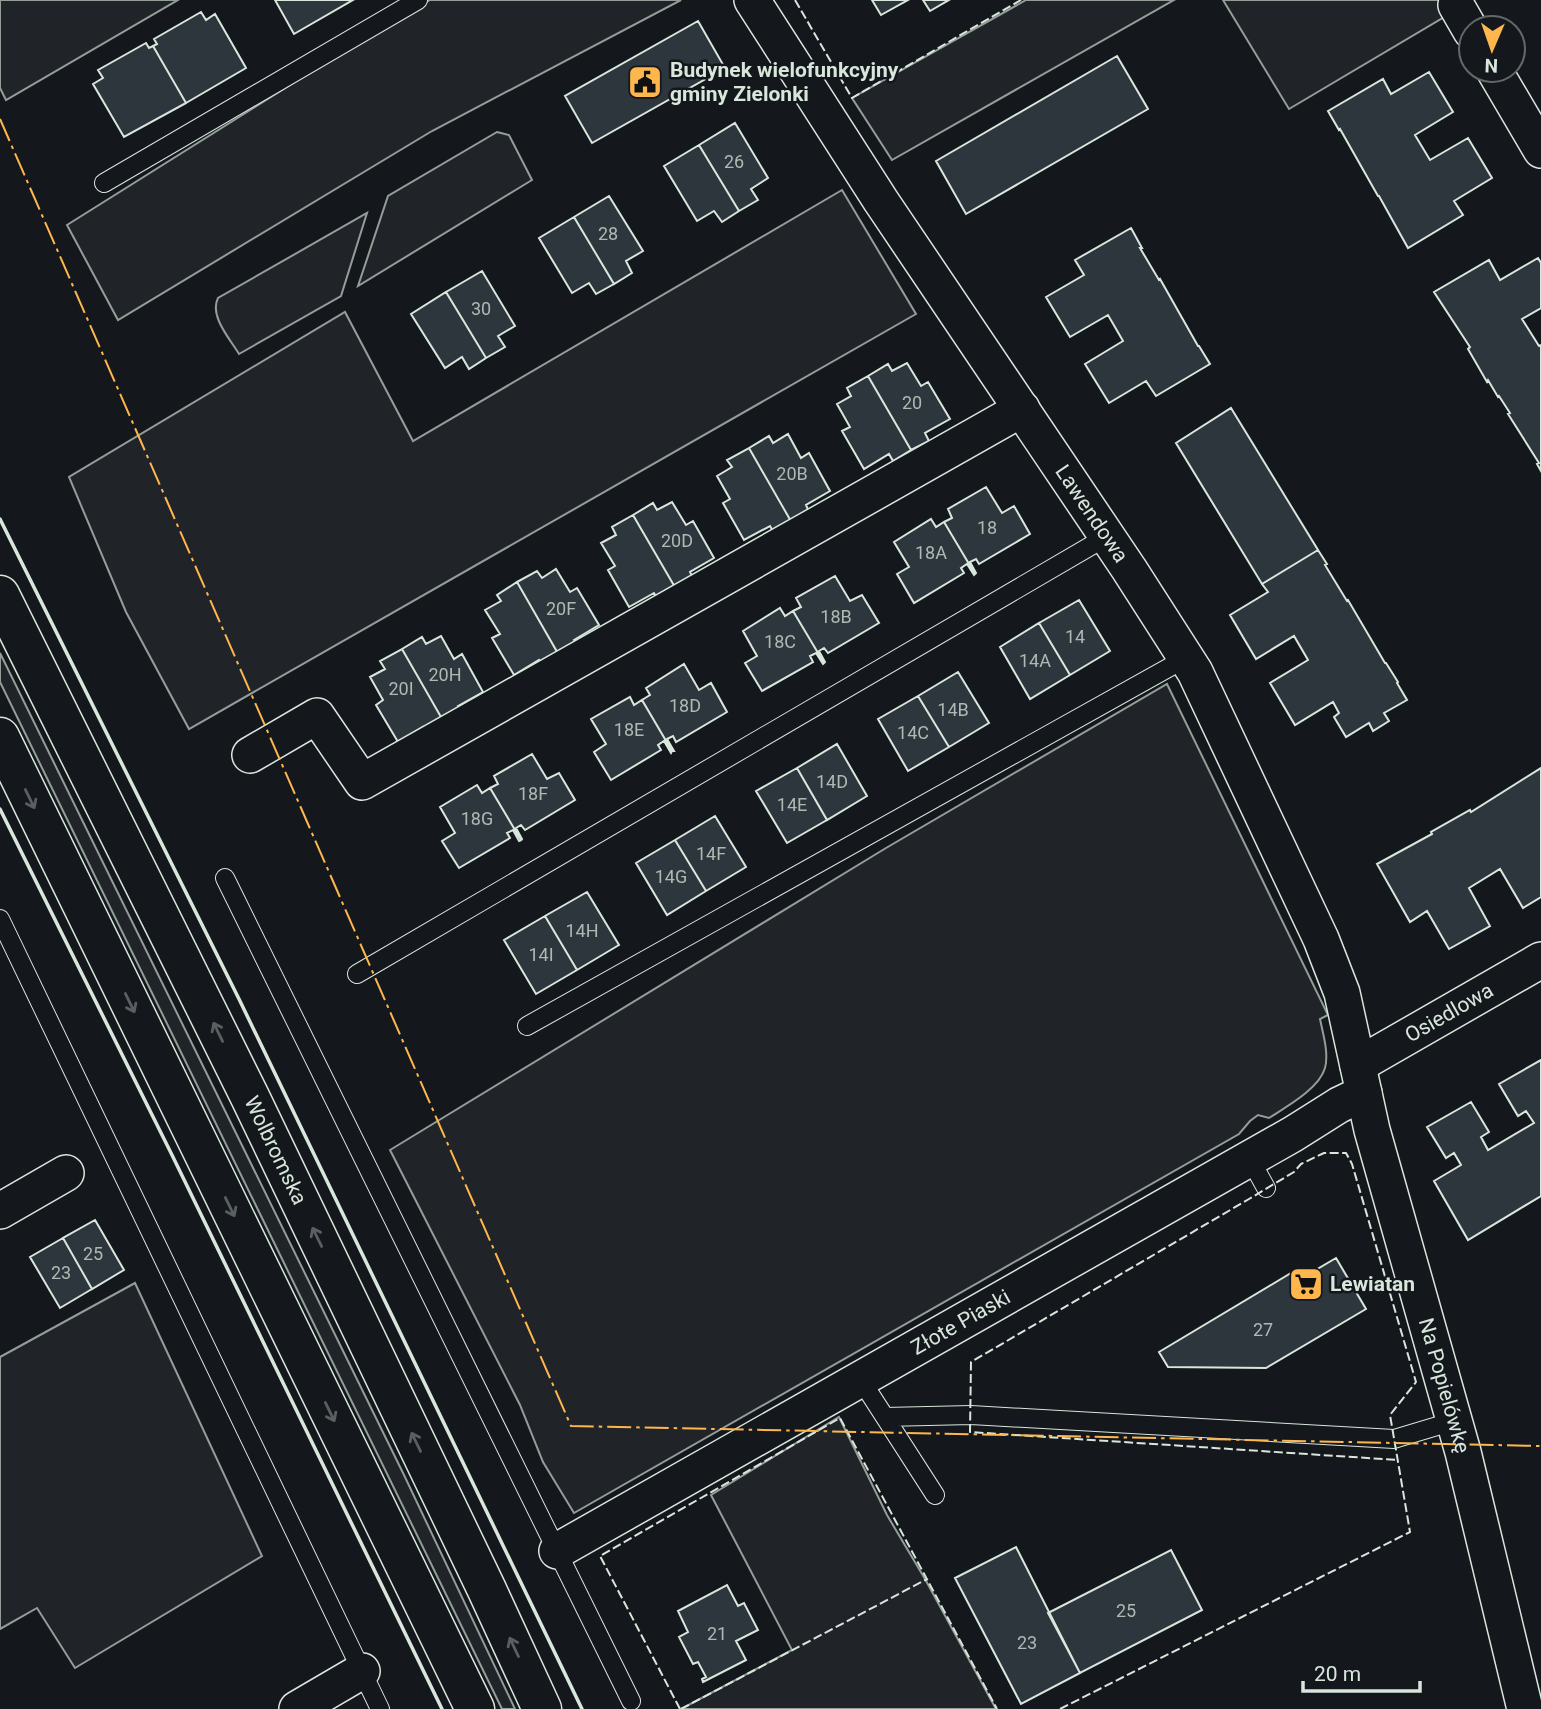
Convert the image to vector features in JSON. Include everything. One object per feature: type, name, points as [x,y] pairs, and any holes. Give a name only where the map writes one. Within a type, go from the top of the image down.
[{"type":"main road","name":"Wolbromska","points":[[0,595],[250,1097],[542,1709]]},
{"type":"main road","points":[[0,737],[475,1709]]},
{"type":"street","name":"Lawendowa","points":[[752,0],[881,201],[1129,569],[1195,672],[1321,939],[1342,993],[1361,1079]]},
{"type":"street","points":[[1502,84],[1541,150]]},
{"type":"street","points":[[250,755],[317,716],[362,782],[1022,409]]},
{"type":"street","name":"Osiedlowa","points":[[1361,1079],[1541,960]]},
{"type":"street","name":"Złote Piaski","points":[[557,1552],[861,1380],[1258,1174],[1293,1134],[1339,1105],[1361,1079]]},
{"type":"street","name":"Na Popielówkę","points":[[1361,1079],[1376,1143],[1454,1421],[1525,1709]]},
{"type":"street","points":[[0,1211],[66,1173]]},
{"type":"street","points":[[298,1709],[362,1671]]},
{"type":"lane","points":[[104,183],[418,0]]},
{"type":"lane","points":[[358,974],[1106,537]]},
{"type":"lane","points":[[527,1026],[1186,658]]},
{"type":"lane","points":[[225,878],[631,1701]]},
{"type":"lane","points":[[0,919],[380,1709]]},
{"type":"lane","points":[[861,1380],[935,1495]]},
{"type":"lane","points":[[885,1417],[971,1415],[1394,1439],[1454,1421]]},
{"type":"shaded area","points":[[0,0],[178,0],[6,100],[0,88]]},
{"type":"shaded area","points":[[430,0],[681,0],[432,131],[118,320],[67,225]]},
{"type":"shaded area","points":[[1026,0],[1174,0],[892,160],[852,98]]},
{"type":"shaded area","points":[[1223,0],[1473,0],[1289,109]]},
{"type":"shaded area","points":[[497,132],[509,135],[532,180],[358,286],[388,196]]},
{"type":"shaded area","points":[[842,190],[916,314],[189,729],[126,612],[69,477],[345,312],[413,441]]},
{"type":"shaded area","points":[[367,213],[341,296],[239,354],[218,320],[218,298]]},
{"type":"shaded area","points":[[0,653],[404,1475],[515,1709],[502,1709],[0,682]]},
{"type":"shaded area","points":[[1167,684],[1328,1015],[1320,1019],[1326,1056],[1322,1076],[1301,1097],[1269,1118],[1258,1115],[1239,1134],[574,1513],[543,1462],[520,1405],[390,1150],[886,848]]},
{"type":"shaded area","points":[[135,1283],[262,1556],[75,1668],[37,1608],[0,1629],[0,1357]]},
{"type":"shaded area","points":[[839,1417],[887,1515],[996,1709],[681,1709],[792,1650],[711,1495]]},
{"type":"building","points":[[275,0],[353,0],[294,34]]},
{"type":"building","points":[[872,0],[908,0],[881,15]]},
{"type":"building","points":[[923,0],[949,0],[930,11]]},
{"type":"building","points":[[201,12],[206,20],[215,14],[246,68],[186,103],[153,46],[157,44],[154,39]]},
{"type":"building","name":"Budynek wielofunkcyjny gminy Zielonki","points":[[698,21],[725,68],[592,143],[565,96]]},
{"type":"building","points":[[146,43],[149,48],[153,46],[186,103],[124,137],[93,84],[103,78],[98,70]]},
{"type":"building","points":[[1117,56],[1148,109],[966,214],[936,161]]},
{"type":"building","points":[[1429,72],[1453,112],[1415,135],[1430,160],[1468,138],[1492,178],[1454,201],[1463,215],[1408,248],[1328,111],[1383,79],[1391,94]]},
{"type":"building","points":[[735,123],[768,178],[751,189],[758,200],[739,211],[699,145]]},
{"type":"building","points":[[699,145],[739,211],[722,222],[714,211],[697,221],[664,166]]},
{"type":"building","points":[[609,196],[643,251],[626,261],[632,273],[614,284],[574,217]]},
{"type":"building","points":[[574,217],[614,284],[596,294],[589,283],[572,293],[539,238]]},
{"type":"building","points":[[1131,228],[1140,248],[1210,364],[1156,396],[1146,381],[1109,403],[1085,364],[1123,341],[1108,315],[1070,337],[1046,297],[1084,275],[1075,260]]},
{"type":"building","points":[[1538,258],[1541,263],[1541,308],[1522,319],[1539,346],[1541,345],[1541,471],[1537,464],[1539,463],[1508,414],[1510,413],[1488,380],[1487,382],[1468,349],[1470,347],[1434,292],[1489,260],[1500,280]]},
{"type":"building","points":[[482,271],[515,326],[498,336],[505,347],[486,358],[446,292]]},
{"type":"building","points":[[446,292],[486,358],[469,369],[462,357],[445,368],[411,314]]},
{"type":"building","points":[[907,363],[921,386],[928,382],[950,419],[925,433],[929,441],[911,450],[868,376],[888,364],[892,371]]},
{"type":"building","points":[[868,376],[911,450],[893,461],[889,454],[864,469],[842,431],[850,427],[837,404],[851,396],[847,388]]},
{"type":"building","points":[[1231,408],[1318,550],[1262,584],[1176,443]]},
{"type":"building","points":[[788,434],[801,458],[809,453],[830,491],[806,505],[809,512],[792,523],[749,448],[769,436],[773,443]]},
{"type":"building","points":[[749,448],[792,523],[774,533],[770,526],[744,540],[723,503],[730,499],[717,476],[732,467],[727,460]]},
{"type":"building","points":[[986,487],[1002,513],[1014,506],[1030,534],[979,564],[976,559],[970,562],[975,574],[944,522],[952,518],[948,509]]},
{"type":"building","points":[[672,502],[686,525],[693,521],[714,558],[690,572],[694,580],[676,589],[633,515],[653,503],[657,510]]},
{"type":"building","points":[[633,515],[676,589],[658,600],[654,593],[629,607],[608,570],[615,566],[601,543],[616,535],[612,527]]},
{"type":"building","points":[[931,519],[936,527],[944,522],[975,574],[967,564],[961,568],[964,573],[914,603],[897,574],[909,567],[894,542]]},
{"type":"building","points":[[1318,550],[1407,700],[1384,713],[1389,721],[1373,731],[1369,723],[1346,737],[1334,717],[1339,713],[1333,702],[1295,725],[1270,683],[1308,660],[1294,636],[1256,659],[1230,615],[1268,592],[1262,584]]},
{"type":"building","points":[[556,569],[570,592],[577,588],[599,625],[574,640],[578,646],[560,657],[517,582],[537,571],[542,578]]},
{"type":"building","points":[[835,576],[850,601],[862,595],[879,623],[828,653],[824,648],[819,651],[824,663],[793,611],[801,607],[796,598]]},
{"type":"building","points":[[517,582],[560,657],[543,667],[539,660],[514,675],[492,638],[500,634],[485,610],[501,601],[497,595]]},
{"type":"building","points":[[1079,600],[1110,651],[1070,675],[1039,623]]},
{"type":"building","points":[[780,608],[785,616],[793,611],[824,663],[816,653],[810,656],[813,662],[762,691],[745,663],[757,656],[743,631]]},
{"type":"building","points":[[1039,623],[1070,675],[1030,699],[1000,647]]},
{"type":"building","points":[[441,636],[454,659],[462,654],[483,692],[458,706],[463,714],[445,724],[402,649],[422,637],[426,644]]},
{"type":"building","points":[[402,649],[445,724],[427,734],[423,727],[398,742],[376,705],[383,700],[370,677],[385,669],[380,661]]},
{"type":"building","points":[[684,664],[699,690],[711,683],[727,712],[676,742],[673,736],[667,739],[672,751],[642,700],[650,695],[646,688]]},
{"type":"building","points":[[958,672],[989,723],[949,747],[918,696]]},
{"type":"building","points":[[918,696],[949,747],[908,771],[878,719]]},
{"type":"building","points":[[630,697],[634,705],[642,700],[672,751],[671,753],[664,741],[658,745],[661,750],[611,780],[594,752],[606,744],[591,719]]},
{"type":"building","points":[[837,744],[867,796],[827,820],[797,768]]},
{"type":"building","points":[[532,754],[547,779],[559,773],[575,800],[525,830],[521,825],[516,828],[521,840],[490,788],[498,784],[494,776]]},
{"type":"building","points":[[797,768],[827,820],[787,843],[756,791]]},
{"type":"building","points":[[1541,768],[1541,897],[1523,908],[1500,869],[1469,888],[1490,926],[1449,949],[1427,911],[1410,922],[1377,864],[1470,810],[1471,812]]},
{"type":"building","points":[[477,785],[482,793],[490,788],[521,840],[519,841],[513,830],[507,833],[510,838],[459,868],[442,841],[455,833],[440,807]]},
{"type":"building","points":[[715,816],[746,867],[706,891],[675,840]]},
{"type":"building","points":[[675,840],[706,891],[667,915],[636,863]]},
{"type":"building","points":[[587,892],[619,945],[577,970],[545,916]]},
{"type":"building","points":[[545,916],[577,970],[536,994],[504,940]]},
{"type":"building","points":[[1541,1060],[1541,1196],[1468,1240],[1434,1181],[1461,1165],[1454,1153],[1446,1158],[1427,1127],[1471,1102],[1489,1132],[1481,1137],[1488,1150],[1534,1123],[1526,1111],[1518,1116],[1499,1084]]},
{"type":"building","points":[[95,1220],[124,1270],[92,1289],[63,1238]]},
{"type":"building","points":[[63,1238],[92,1289],[60,1308],[30,1257]]},
{"type":"building","points":[[1336,1258],[1366,1309],[1266,1368],[1168,1367],[1159,1352],[1291,1273],[1297,1281]]},
{"type":"building","points":[[1016,1547],[1080,1673],[1021,1704],[955,1578]]},
{"type":"building","points":[[1171,1550],[1202,1610],[1080,1673],[1048,1613]]},
{"type":"building","points":[[727,1585],[738,1606],[744,1603],[758,1630],[736,1641],[746,1660],[703,1682],[702,1679],[706,1677],[698,1662],[693,1664],[679,1637],[688,1632],[678,1611]]},
{"type":"fence","points":[[795,0],[852,98],[1021,0]]},
{"type":"fence","points":[[1060,1709],[1410,1532],[1390,1415],[1416,1382],[1352,1164],[1346,1153],[1324,1153],[1301,1164],[1294,1172],[971,1362],[970,1432],[1398,1460]]},
{"type":"fence","points":[[680,1709],[600,1556],[840,1418],[997,1709]]},
{"type":"fence","points":[[681,1709],[927,1579]]},
{"type":"wall","points":[[0,519],[239,999],[582,1709]]},
{"type":"wall","points":[[0,809],[442,1709]]},
{"type":"power","points":[[0,119],[571,1426],[1541,1446]]},
{"type":"place","name":"Budynek wielofunkcyjny gminy Zielonki","points":[[645,82]]},
{"type":"place","name":"Lewiatan","points":[[1306,1284]]}]
